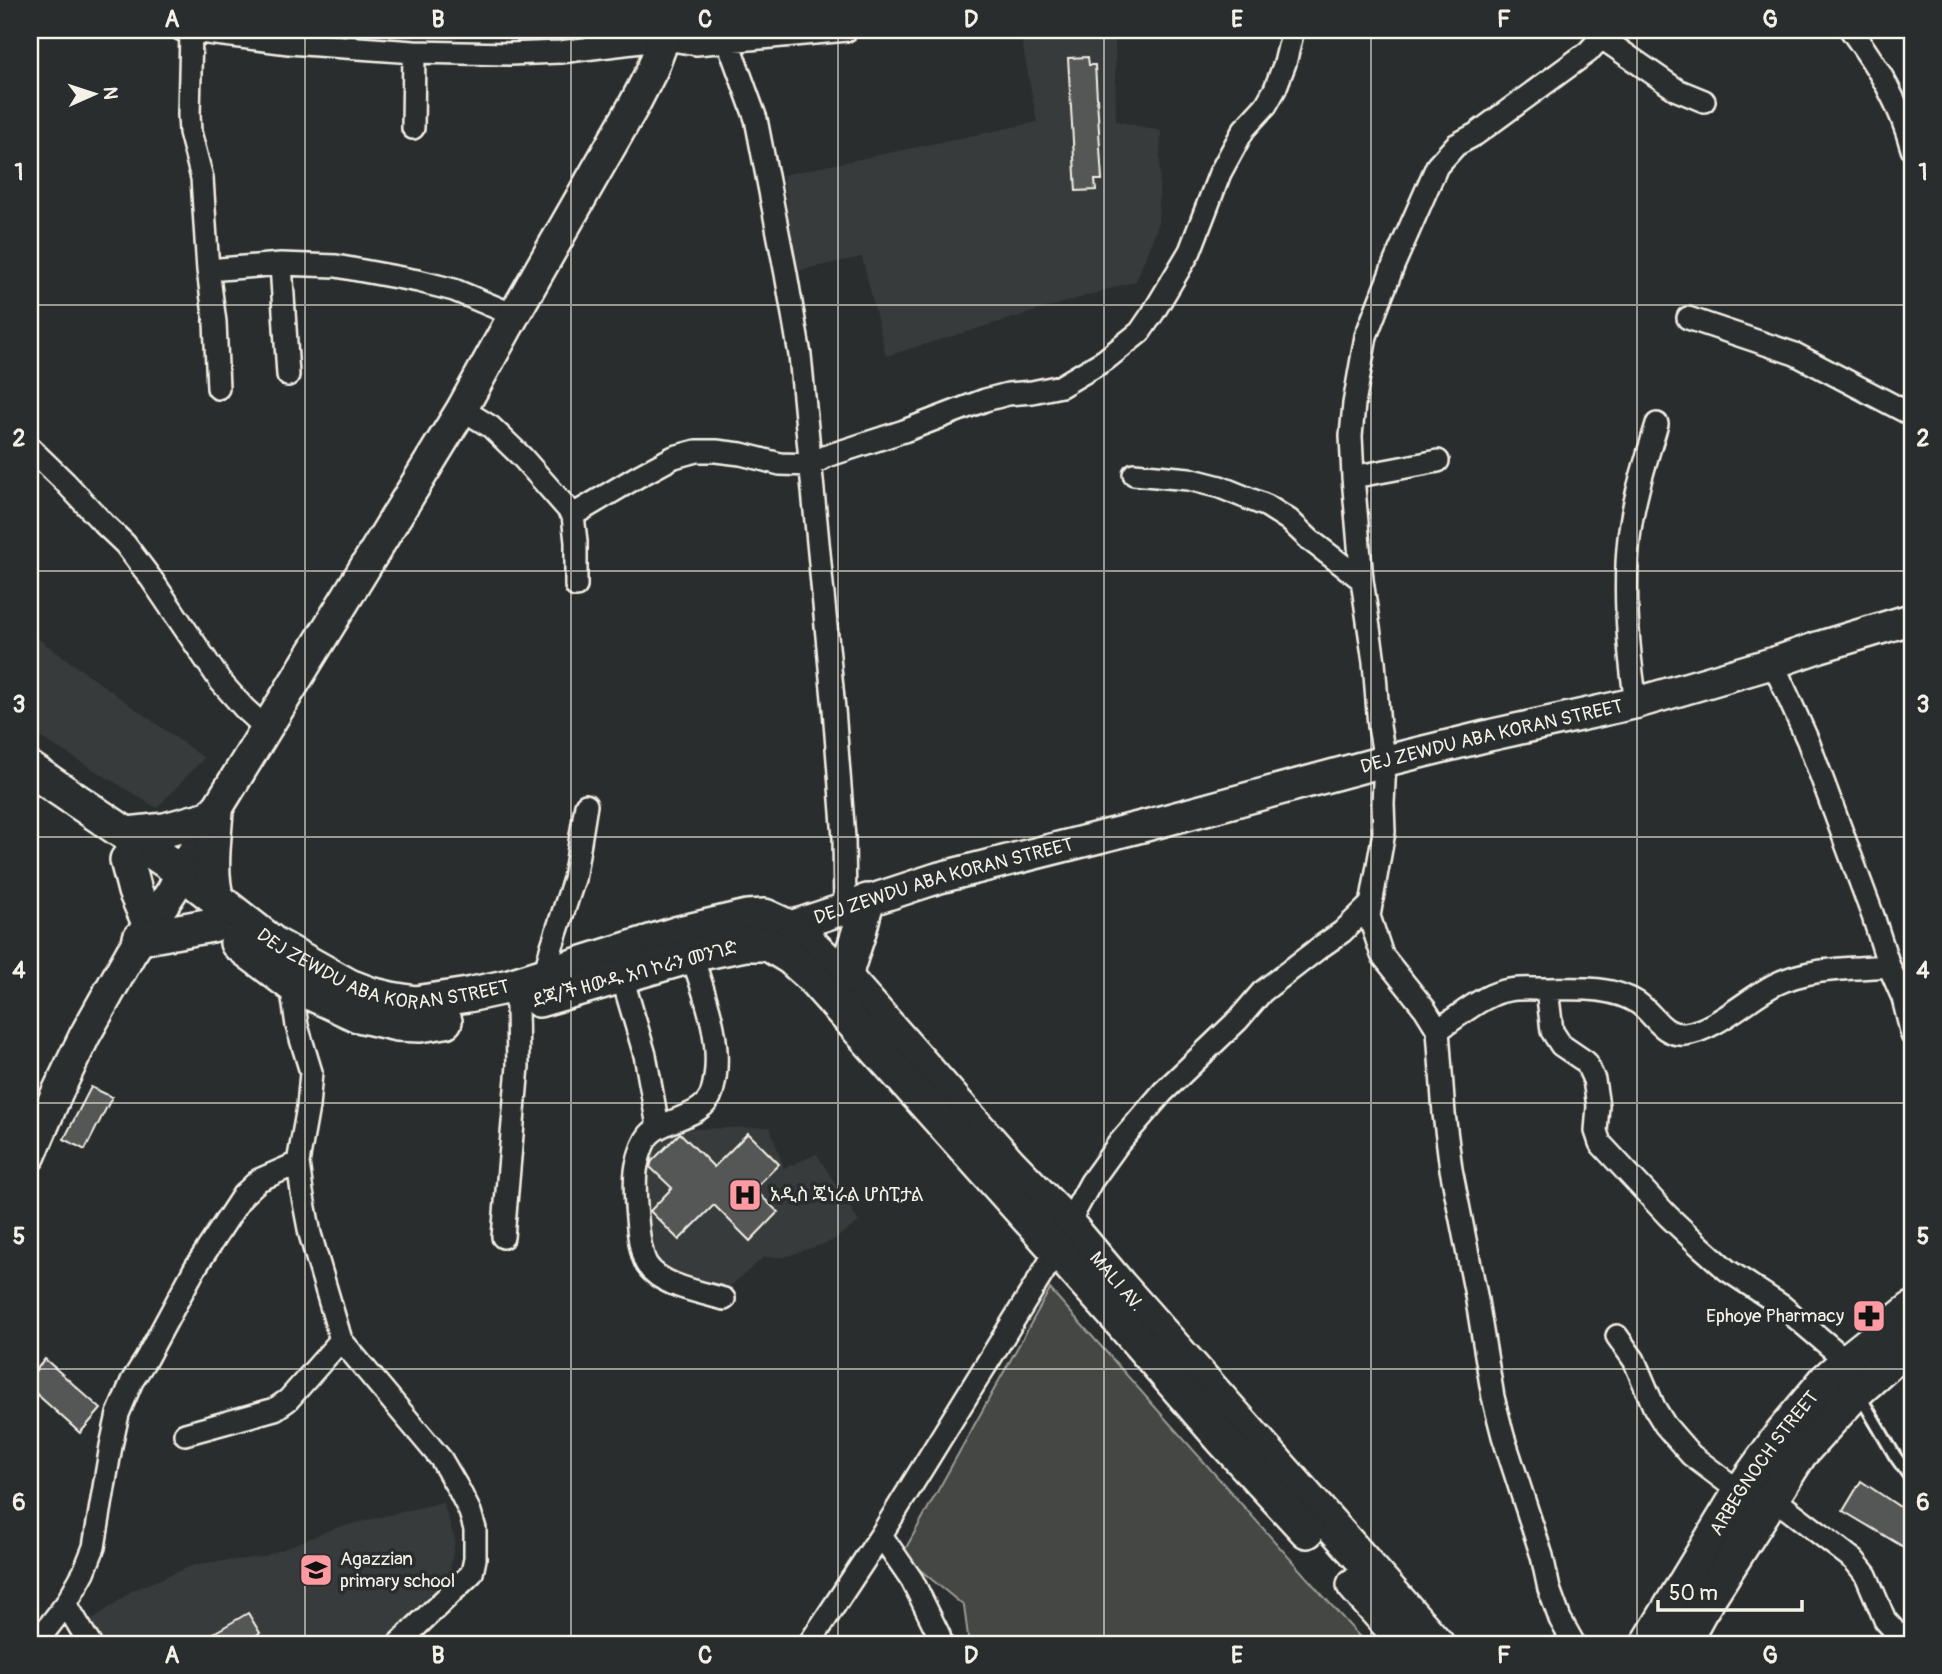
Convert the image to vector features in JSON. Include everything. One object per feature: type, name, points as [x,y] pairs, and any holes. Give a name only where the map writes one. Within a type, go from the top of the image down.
[{"type":"main road","points":[[30,1156],[85,1035],[145,931],[177,882],[214,814],[462,409],[634,105],[666,34]]},
{"type":"main road","name":"DEJ ZEWDU ABA KORAN STREET","points":[[30,769],[127,847],[215,912],[349,986],[370,995],[415,1003],[468,995],[514,996],[544,976],[679,933],[723,922],[765,916],[779,936],[856,904],[937,878],[1385,761],[1636,703],[1912,619]]},
{"type":"main road","points":[[30,791],[127,847],[145,931]]},
{"type":"main road","points":[[127,847],[165,830],[214,814]]},
{"type":"main road","points":[[145,931],[215,912],[212,863],[214,814]]},
{"type":"main road","points":[[846,978],[859,932],[856,904]]},
{"type":"main road","name":"ደጃ/ች ዘውዱ አባ ኮራን መንገድ","points":[[215,912],[291,984],[358,1015],[397,1024],[421,1025],[474,1017],[514,996],[622,977],[779,936]]},
{"type":"main road","name":"MALI AV.","points":[[779,936],[804,938],[846,978],[1009,1163],[1062,1237],[1222,1439],[1406,1644]]},
{"type":"main road","name":"MALI AV.","points":[[779,936],[791,958],[1062,1237],[1129,1296],[1437,1644]]},
{"type":"main road","name":"ARBEGNOCH STREET","points":[[1682,1644],[1772,1497],[1852,1376],[1912,1308]]},
{"type":"main road","name":"ARBEGNOCH STREET","points":[[1648,1644],[1740,1492],[1804,1405],[1826,1380],[1852,1376],[1912,1342]]},
{"type":"street","points":[[218,388],[202,178],[190,132],[186,31],[289,43],[414,52],[509,54],[560,52],[666,34],[696,44],[728,42],[780,33],[847,30]]},
{"type":"street","points":[[573,515],[674,457],[696,451],[741,454],[780,464],[811,465],[827,456],[904,431],[985,400],[1061,386],[1105,360],[1140,332],[1190,251],[1220,173],[1244,130],[1266,105],[1275,89],[1286,63],[1293,30]]},
{"type":"street","points":[[1851,30],[1887,85],[1911,137]]},
{"type":"street","points":[[1574,1644],[1560,1619],[1549,1589],[1542,1556],[1493,1397],[1451,1169],[1438,1030],[1425,1009],[1382,955],[1370,910],[1384,832],[1385,761],[1362,580],[1351,436],[1366,336],[1437,166],[1455,145],[1476,134],[1545,84],[1588,52],[1605,34],[1677,90],[1704,101]]},
{"type":"street","points":[[728,42],[756,119],[800,355],[844,838],[856,904]]},
{"type":"street","points":[[413,128],[414,52]]},
{"type":"street","points":[[208,270],[281,264],[336,265],[454,290],[514,315]]},
{"type":"street","points":[[281,264],[288,375]]},
{"type":"street","points":[[1688,318],[1795,354],[1912,415]]},
{"type":"street","points":[[462,409],[491,428],[522,457],[573,515],[576,586]]},
{"type":"street","points":[[1636,703],[1630,659],[1627,557],[1632,515],[1657,424]]},
{"type":"street","points":[[30,448],[125,544],[221,682],[267,729]]},
{"type":"street","points":[[1353,477],[1438,461]]},
{"type":"street","points":[[1134,474],[1220,487],[1267,506],[1289,520],[1310,540],[1362,580]]},
{"type":"street","points":[[1773,663],[1808,741],[1889,966],[1907,998],[1912,1035]]},
{"type":"street","points":[[544,976],[574,878],[586,805]]},
{"type":"street","points":[[809,1644],[881,1535],[1062,1237],[1091,1182],[1112,1153],[1163,1091],[1238,1020],[1262,992],[1370,910]]},
{"type":"street","points":[[692,957],[707,1000],[715,1040],[716,1070],[712,1095],[697,1110],[680,1120],[658,1126],[647,1138],[637,1166],[637,1230],[647,1264],[666,1281],[723,1299]]},
{"type":"street","points":[[1438,1030],[1490,995],[1508,989],[1581,987],[1622,995],[1638,1003],[1669,1032],[1685,1034],[1700,1030],[1773,985],[1794,977],[1816,971],[1889,966]]},
{"type":"street","points":[[622,977],[645,1055],[658,1126]]},
{"type":"street","points":[[291,984],[297,1026],[311,1072],[298,1163],[310,1234],[341,1340],[441,1460],[470,1512],[475,1530],[472,1573],[398,1644]]},
{"type":"street","points":[[1547,989],[1552,1031],[1561,1045],[1586,1062],[1594,1080],[1598,1106],[1596,1130],[1600,1143],[1700,1246],[1727,1270],[1782,1306],[1852,1376]]},
{"type":"street","points":[[503,1237],[518,1066],[514,996]]},
{"type":"street","points":[[35,1644],[66,1604],[94,1547],[118,1414],[131,1381],[146,1359],[195,1268],[243,1195],[259,1181],[298,1163]]},
{"type":"street","points":[[1617,1336],[1634,1360],[1654,1407],[1665,1425],[1692,1455],[1740,1492]]},
{"type":"street","points":[[185,1434],[275,1409],[288,1400],[341,1340]]},
{"type":"street","points":[[1772,1497],[1861,1568],[1873,1588],[1885,1620],[1911,1644]]},
{"type":"street","points":[[881,1535],[912,1580],[941,1644]]},
{"type":"street","points":[[66,1604],[90,1644]]},
{"type":"lane","points":[[1852,1376],[1895,1456],[1912,1480]]},
{"type":"shaded area","points":[[1021,37],[1115,37],[1116,121],[1161,131],[1158,225],[1136,281],[886,356],[862,257],[796,271],[783,175],[1037,122]]},
{"type":"shaded area","points":[[30,633],[204,758],[157,808],[30,731]]},
{"type":"shaded area","name":"አዲስ ጄነራል ሆስፒታል","points":[[770,1127],[784,1168],[817,1154],[859,1222],[832,1241],[785,1257],[764,1257],[725,1291],[679,1290],[645,1259],[648,1130]]},
{"type":"shaded area","points":[[1050,1289],[1366,1644],[969,1644],[964,1606],[902,1555]]},
{"type":"shaded area","name":"Agazzian primary school","points":[[443,1502],[455,1540],[449,1576],[380,1644],[95,1644],[83,1627],[133,1590],[197,1564],[263,1557],[335,1528]]},
{"type":"building","points":[[1088,57],[1089,65],[1095,65],[1102,180],[1095,180],[1096,190],[1076,191],[1068,58]]},
{"type":"building","points":[[91,1087],[112,1097],[85,1150],[64,1139]]},
{"type":"building","points":[[680,1133],[714,1167],[748,1133],[779,1164],[754,1189],[778,1212],[750,1241],[714,1205],[679,1240],[650,1211],[672,1188],[650,1167],[652,1161]]},
{"type":"building","points":[[45,1359],[101,1409],[80,1433],[30,1388],[30,1377]]},
{"type":"building","points":[[1861,1481],[1912,1515],[1912,1552],[1843,1511]]},
{"type":"building","points":[[248,1613],[260,1633],[241,1644],[195,1644]]},
{"type":"place","name":"አዲስ ጄነራል ሆስፒታል","points":[[745,1195]]},
{"type":"place","name":"Ephoye Pharmacy","points":[[1869,1316]]},
{"type":"place","name":"Agazzian primary school","points":[[316,1570]]}]
